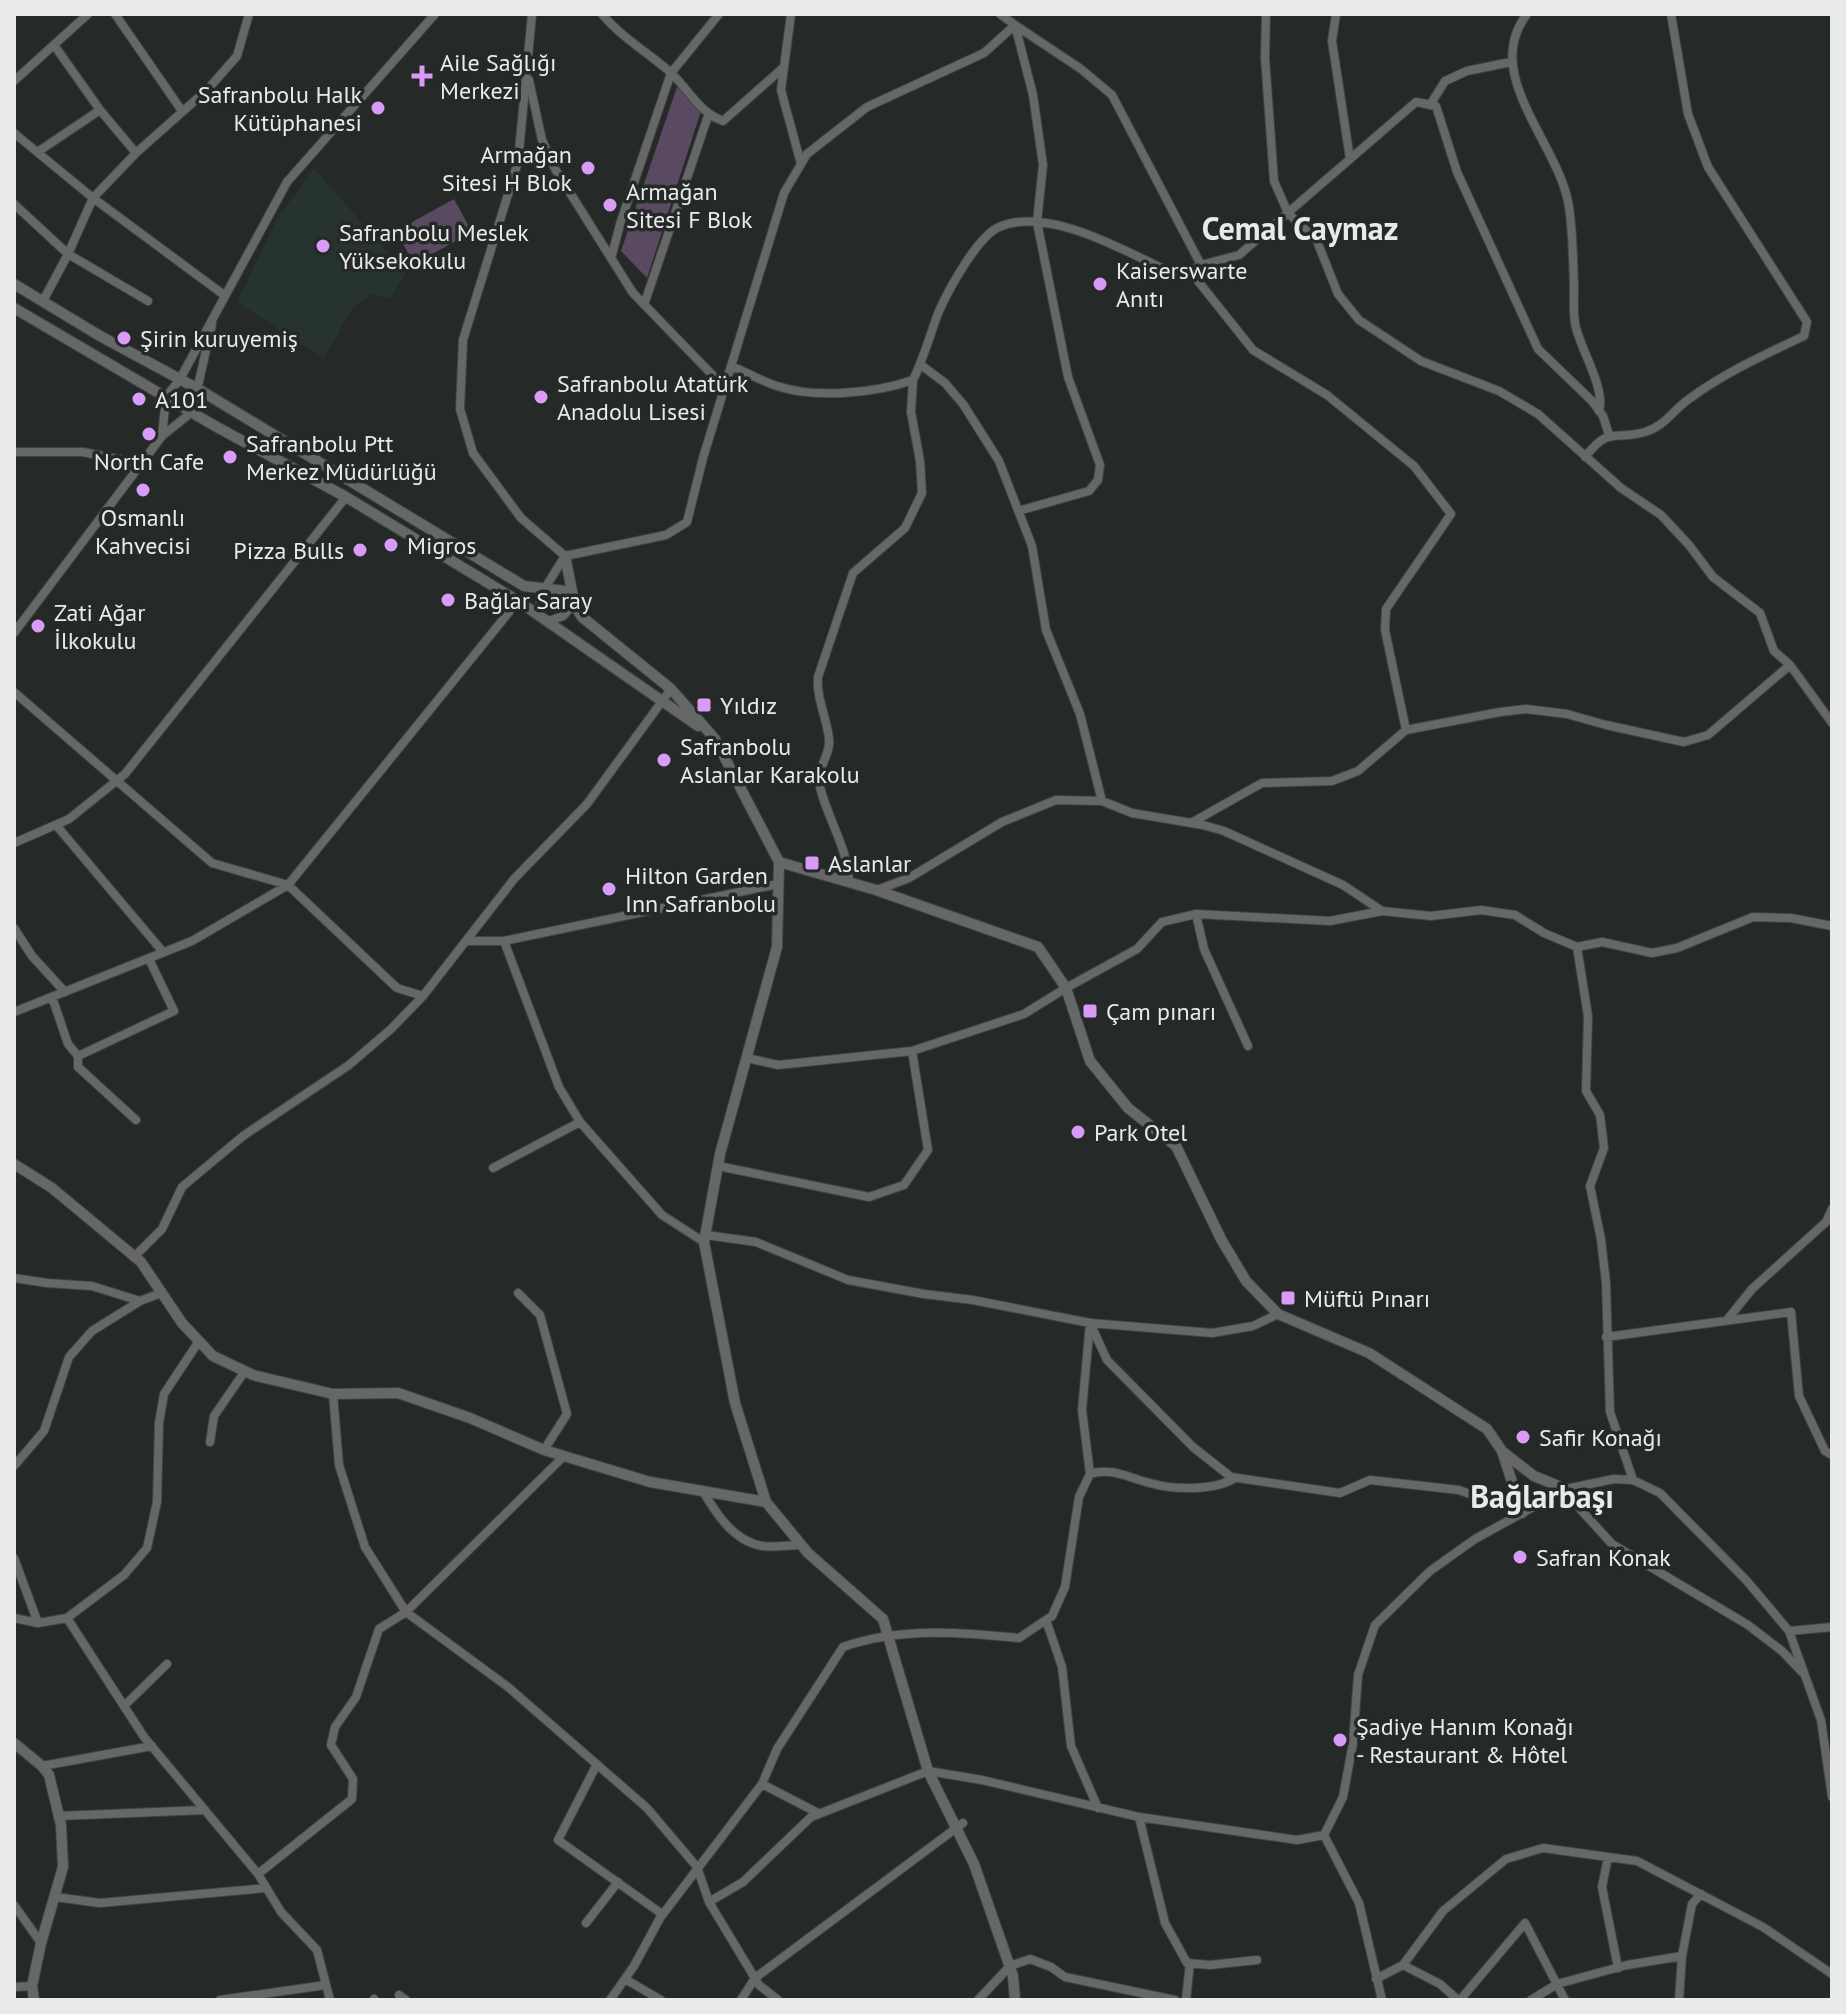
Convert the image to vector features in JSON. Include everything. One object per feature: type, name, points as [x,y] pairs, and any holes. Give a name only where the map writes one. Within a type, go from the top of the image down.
[{"type":"street","points":[[14,81],[88,14]]},
{"type":"street","points":[[115,14],[182,111]]},
{"type":"street","points":[[43,301],[93,198],[136,153],[208,89],[237,56],[249,14]]},
{"type":"street","points":[[532,14],[518,162],[463,340],[460,409],[473,453],[521,518],[565,556],[575,603]]},
{"type":"street","points":[[602,14],[615,29],[671,73],[708,116],[723,121],[784,67]]},
{"type":"street","points":[[791,14],[781,90],[801,164]]},
{"type":"street","points":[[1000,14],[1081,69],[1112,95],[1201,265]]},
{"type":"street","points":[[1266,14],[1265,58],[1274,181],[1288,213],[1317,241],[1338,294],[1359,320],[1421,361],[1499,391],[1538,414],[1621,488],[1661,515],[1713,577],[1760,613],[1774,651],[1790,665],[1832,723]]},
{"type":"street","points":[[1336,14],[1332,41],[1350,159]]},
{"type":"street","points":[[1527,14],[1513,36],[1512,71],[1569,203],[1575,323],[1599,394],[1599,411]]},
{"type":"street","points":[[1585,457],[1595,444],[1609,435],[1643,433],[1665,423],[1687,400],[1748,362],[1804,336],[1807,322],[1708,167],[1688,114],[1671,14]]},
{"type":"street","points":[[162,436],[166,397],[180,379],[287,182],[429,15]]},
{"type":"street","points":[[611,258],[671,73],[714,16]]},
{"type":"street","points":[[537,613],[545,588],[565,556],[666,535],[687,522],[703,458],[784,193],[807,154],[867,107],[984,53],[1015,25]]},
{"type":"street","points":[[1015,25],[1033,95],[1043,165],[1037,222],[1068,377],[1100,465],[1098,480],[1089,491],[1018,511]]},
{"type":"street","points":[[54,45],[100,110],[136,153]]},
{"type":"street","points":[[1430,105],[1445,81],[1467,71],[1511,62]]},
{"type":"street","points":[[527,73],[548,155],[611,258],[633,293],[725,388]]},
{"type":"street","points":[[849,882],[843,847],[819,784],[829,739],[818,677],[853,573],[905,528],[922,493],[911,412],[913,380],[939,312],[966,261],[996,228],[1026,220],[1069,228],[1178,276],[1201,265],[1239,255],[1416,102],[1436,106],[1457,172],[1538,349],[1592,401],[1609,435]]},
{"type":"street","points":[[39,151],[100,110]]},
{"type":"street","points":[[645,302],[708,116]]},
{"type":"street","points":[[14,133],[93,198],[224,295]]},
{"type":"street","points":[[14,204],[68,254],[148,301]]},
{"type":"street","points":[[1190,271],[1253,350],[1327,395],[1414,466],[1451,514],[1386,609],[1385,630],[1406,730]]},
{"type":"street","points":[[14,284],[198,389],[524,586],[565,591],[582,617],[671,689],[715,739],[779,862],[777,947],[718,1166],[705,1239],[735,1403],[766,1502],[801,1545],[883,1619],[928,1771],[960,1826],[1010,1966],[1015,2000]]},
{"type":"street","points":[[14,308],[346,497],[518,601],[715,739]]},
{"type":"street","points":[[14,633],[162,436],[192,412],[215,313]]},
{"type":"street","points":[[921,365],[945,383],[963,404],[999,461],[1032,546],[1046,630],[1080,714],[1102,801]]},
{"type":"street","points":[[731,366],[778,387],[813,394],[890,388],[913,380]]},
{"type":"street","points":[[14,452],[83,452],[141,464]]},
{"type":"street","points":[[14,843],[69,819],[125,774],[346,497]]},
{"type":"street","points":[[14,1012],[192,941],[288,885],[518,601]]},
{"type":"street","points":[[549,621],[563,616],[575,603]]},
{"type":"street","points":[[1191,823],[1262,783],[1332,781],[1358,771],[1406,730],[1526,709],[1567,714],[1684,742],[1708,735],[1790,665]]},
{"type":"street","points":[[134,1257],[162,1229],[182,1187],[243,1136],[349,1065],[423,996],[514,879],[587,804],[671,689]]},
{"type":"street","points":[[14,692],[212,863],[288,885],[397,988],[423,996]]},
{"type":"street","points":[[876,890],[909,878],[1002,822],[1056,800],[1102,801],[1132,813],[1224,831],[1343,885],[1382,911]]},
{"type":"street","points":[[56,825],[163,952]]},
{"type":"street","points":[[779,862],[876,890],[1038,947],[1066,988],[1090,1061],[1128,1108],[1176,1146],[1221,1239],[1246,1281],[1278,1314],[1369,1353],[1487,1429],[1502,1451],[1522,1513]]},
{"type":"street","points":[[467,941],[504,941],[778,884]]},
{"type":"street","points":[[747,1058],[778,1065],[912,1051],[1024,1014],[1137,949],[1162,922],[1196,914],[1330,921],[1382,911],[1431,916],[1481,910],[1515,915],[1544,933],[1577,947],[1602,942],[1652,953],[1677,948],[1753,917],[1791,918],[1832,926]]},
{"type":"street","points":[[1196,914],[1204,949],[1248,1046]]},
{"type":"street","points":[[14,928],[32,956],[65,992]]},
{"type":"street","points":[[504,941],[559,1087],[580,1122],[662,1215],[705,1239],[756,1242],[848,1280],[1090,1323],[1212,1333],[1253,1326],[1278,1314]]},
{"type":"street","points":[[1577,947],[1588,1016],[1586,1091],[1600,1115],[1604,1148],[1590,1186],[1606,1283],[1610,1412],[1633,1480]]},
{"type":"street","points":[[78,1056],[174,1011],[149,959]]},
{"type":"street","points":[[52,997],[68,1044],[78,1056],[78,1067],[136,1120]]},
{"type":"street","points":[[718,1166],[869,1197],[904,1185],[928,1150],[912,1051]]},
{"type":"street","points":[[493,1168],[580,1122]]},
{"type":"street","points":[[14,1164],[52,1188],[134,1257],[182,1323],[213,1356],[245,1371],[333,1394],[398,1393],[470,1418],[544,1450],[650,1482],[766,1502]]},
{"type":"street","points":[[1727,1320],[1752,1289],[1826,1222],[1832,1209]]},
{"type":"street","points":[[14,1278],[92,1286],[140,1301]]},
{"type":"street","points":[[14,1466],[44,1431],[69,1357],[92,1331],[140,1301],[161,1293]]},
{"type":"street","points":[[518,1293],[540,1315],[567,1414],[544,1450]]},
{"type":"street","points":[[1606,1337],[1791,1312],[1799,1396],[1825,1451],[1832,1455]]},
{"type":"street","points":[[610,2000],[662,1914],[762,1784],[777,1749],[843,1647],[888,1635],[955,1632],[1019,1638],[1052,1616],[1065,1587],[1079,1497],[1090,1474],[1082,1410],[1090,1323]]},
{"type":"street","points":[[1090,1323],[1107,1360],[1193,1447],[1235,1478]]},
{"type":"street","points":[[14,1618],[38,1623],[67,1618],[124,1575],[147,1548],[157,1502],[159,1423],[164,1394],[199,1341]]},
{"type":"street","points":[[210,1442],[214,1416],[245,1371]]},
{"type":"street","points":[[333,1394],[339,1465],[365,1547],[406,1612],[508,1687],[647,1808],[697,1867],[709,1902],[759,1985],[778,2000]]},
{"type":"street","points":[[1502,1451],[1534,1476],[1566,1489],[1612,1544],[1748,1625],[1782,1651],[1805,1676]]},
{"type":"street","points":[[258,1874],[352,1799],[353,1779],[331,1745],[335,1727],[356,1697],[379,1629],[406,1612],[564,1456]]},
{"type":"street","points":[[1090,1474],[1109,1470],[1151,1484],[1177,1487],[1213,1485],[1235,1478],[1340,1493],[1370,1480],[1459,1490],[1522,1513]]},
{"type":"street","points":[[1324,1835],[1343,1797],[1353,1743],[1358,1675],[1375,1625],[1430,1571],[1475,1539],[1566,1489],[1614,1479],[1633,1480],[1660,1493],[1746,1580],[1789,1631],[1821,1720],[1832,1797]]},
{"type":"street","points":[[702,1489],[715,1512],[740,1538],[762,1546],[801,1545]]},
{"type":"street","points":[[14,1558],[38,1623]]},
{"type":"street","points":[[67,1618],[152,1746],[258,1874],[281,1912],[317,1950],[330,2000]]},
{"type":"street","points":[[1046,1620],[1062,1667],[1071,1746],[1098,1808]]},
{"type":"street","points":[[1789,1631],[1832,1627]]},
{"type":"street","points":[[124,1706],[167,1664]]},
{"type":"street","points":[[1821,1720],[1832,1734]]},
{"type":"street","points":[[14,1743],[49,1775],[58,1816],[63,1867],[41,1943],[32,1986],[34,2000]]},
{"type":"street","points":[[42,1766],[152,1746]]},
{"type":"street","points":[[597,1764],[558,1840],[662,1914]]},
{"type":"street","points":[[709,1902],[743,1882],[818,1813],[928,1771],[982,1780],[1139,1817],[1297,1840],[1324,1835]]},
{"type":"street","points":[[762,1784],[818,1813]]},
{"type":"street","points":[[58,1816],[205,1810]]},
{"type":"street","points":[[1139,1817],[1165,1923],[1187,1963],[1210,1965],[1257,1960]]},
{"type":"street","points":[[741,2000],[755,1978],[960,1826]]},
{"type":"street","points":[[1324,1835],[1359,1903],[1382,2000]]},
{"type":"street","points":[[1376,1979],[1403,1965],[1443,1911],[1506,1859],[1543,1848],[1637,1861],[1763,1927],[1832,1974]]},
{"type":"street","points":[[1608,1857],[1602,1887],[1618,1968]]},
{"type":"street","points":[[586,1923],[618,1882]]},
{"type":"street","points":[[55,1897],[100,1903],[266,1888]]},
{"type":"street","points":[[1679,2000],[1682,1956],[1692,1904],[1701,1894]]},
{"type":"street","points":[[14,1905],[41,1943]]},
{"type":"street","points":[[1403,1965],[1440,1984],[1459,2000],[1525,1923],[1565,2000]]},
{"type":"street","points":[[1531,2000],[1557,1984],[1682,1956]]},
{"type":"street","points":[[978,2000],[1010,1966],[1030,1959],[1051,1967],[1065,1977],[1175,2000]]},
{"type":"street","points":[[1186,2000],[1190,1963]]},
{"type":"street","points":[[625,1979],[661,2000]]},
{"type":"street","points":[[220,2000],[326,1985]]},
{"type":"street","points":[[14,1987],[32,1986]]},
{"type":"shaded area","points":[[677,87],[701,111],[647,278],[621,251]]},
{"type":"shaded area","name":"Safranbolu Meslek Yüksekokulu","points":[[314,168],[406,273],[391,298],[373,294],[353,307],[324,359],[237,302],[277,219]]},
{"type":"shaded area","points":[[454,199],[472,232],[414,264],[396,231]]},
{"type":"place","name":"Aile Sağlığı Merkezi","points":[[422,76]]},
{"type":"place","name":"Safranbolu Halk Kütüphanesi","points":[[378,108]]},
{"type":"place","name":"Armağan Sitesi H Blok","points":[[588,168]]},
{"type":"place","name":"Armağan Sitesi F Blok","points":[[610,205]]},
{"type":"place","name":"Safranbolu Meslek Yüksekokulu","points":[[323,246]]},
{"type":"place","name":"Kaiserswarte Anıtı","points":[[1100,284]]},
{"type":"place","name":"Şirin kuruyemiş","points":[[124,338]]},
{"type":"place","name":"Safranbolu Atatürk Anadolu Lisesi","points":[[541,397]]},
{"type":"place","name":"A101","points":[[139,399]]},
{"type":"place","name":"North Cafe","points":[[149,434]]},
{"type":"place","name":"Safranbolu Ptt Merkez Müdürlüğü","points":[[230,457]]},
{"type":"place","name":"Osmanlı Kahvecisi","points":[[143,490]]},
{"type":"place","name":"Migros","points":[[391,545]]},
{"type":"place","name":"Pizza Bulls","points":[[360,550]]},
{"type":"place","name":"Bağlar Saray","points":[[448,600]]},
{"type":"place","name":"Zati Ağar İlkokulu","points":[[38,626]]},
{"type":"place","name":"Yıldız","points":[[704,705]]},
{"type":"place","name":"Safranbolu Aslanlar Karakolu","points":[[664,760]]},
{"type":"place","name":"Aslanlar","points":[[812,863]]},
{"type":"place","name":"Hilton Garden Inn Safranbolu","points":[[609,889]]},
{"type":"place","name":"Çam pınarı","points":[[1090,1011]]},
{"type":"place","name":"Park Otel","points":[[1078,1132]]},
{"type":"place","name":"Müftü Pınarı","points":[[1288,1298]]},
{"type":"place","name":"Safir Konağı","points":[[1523,1437]]},
{"type":"place","name":"Safran Konak","points":[[1520,1557]]},
{"type":"place","name":"Şadiye Hanım Konağı - Restaurant & Hôtel","points":[[1340,1740]]},
{"type":"district","name":"Cemal Caymaz","points":[[1300,228]]},
{"type":"district","name":"Bağlarbaşı","points":[[1542,1496]]}]
